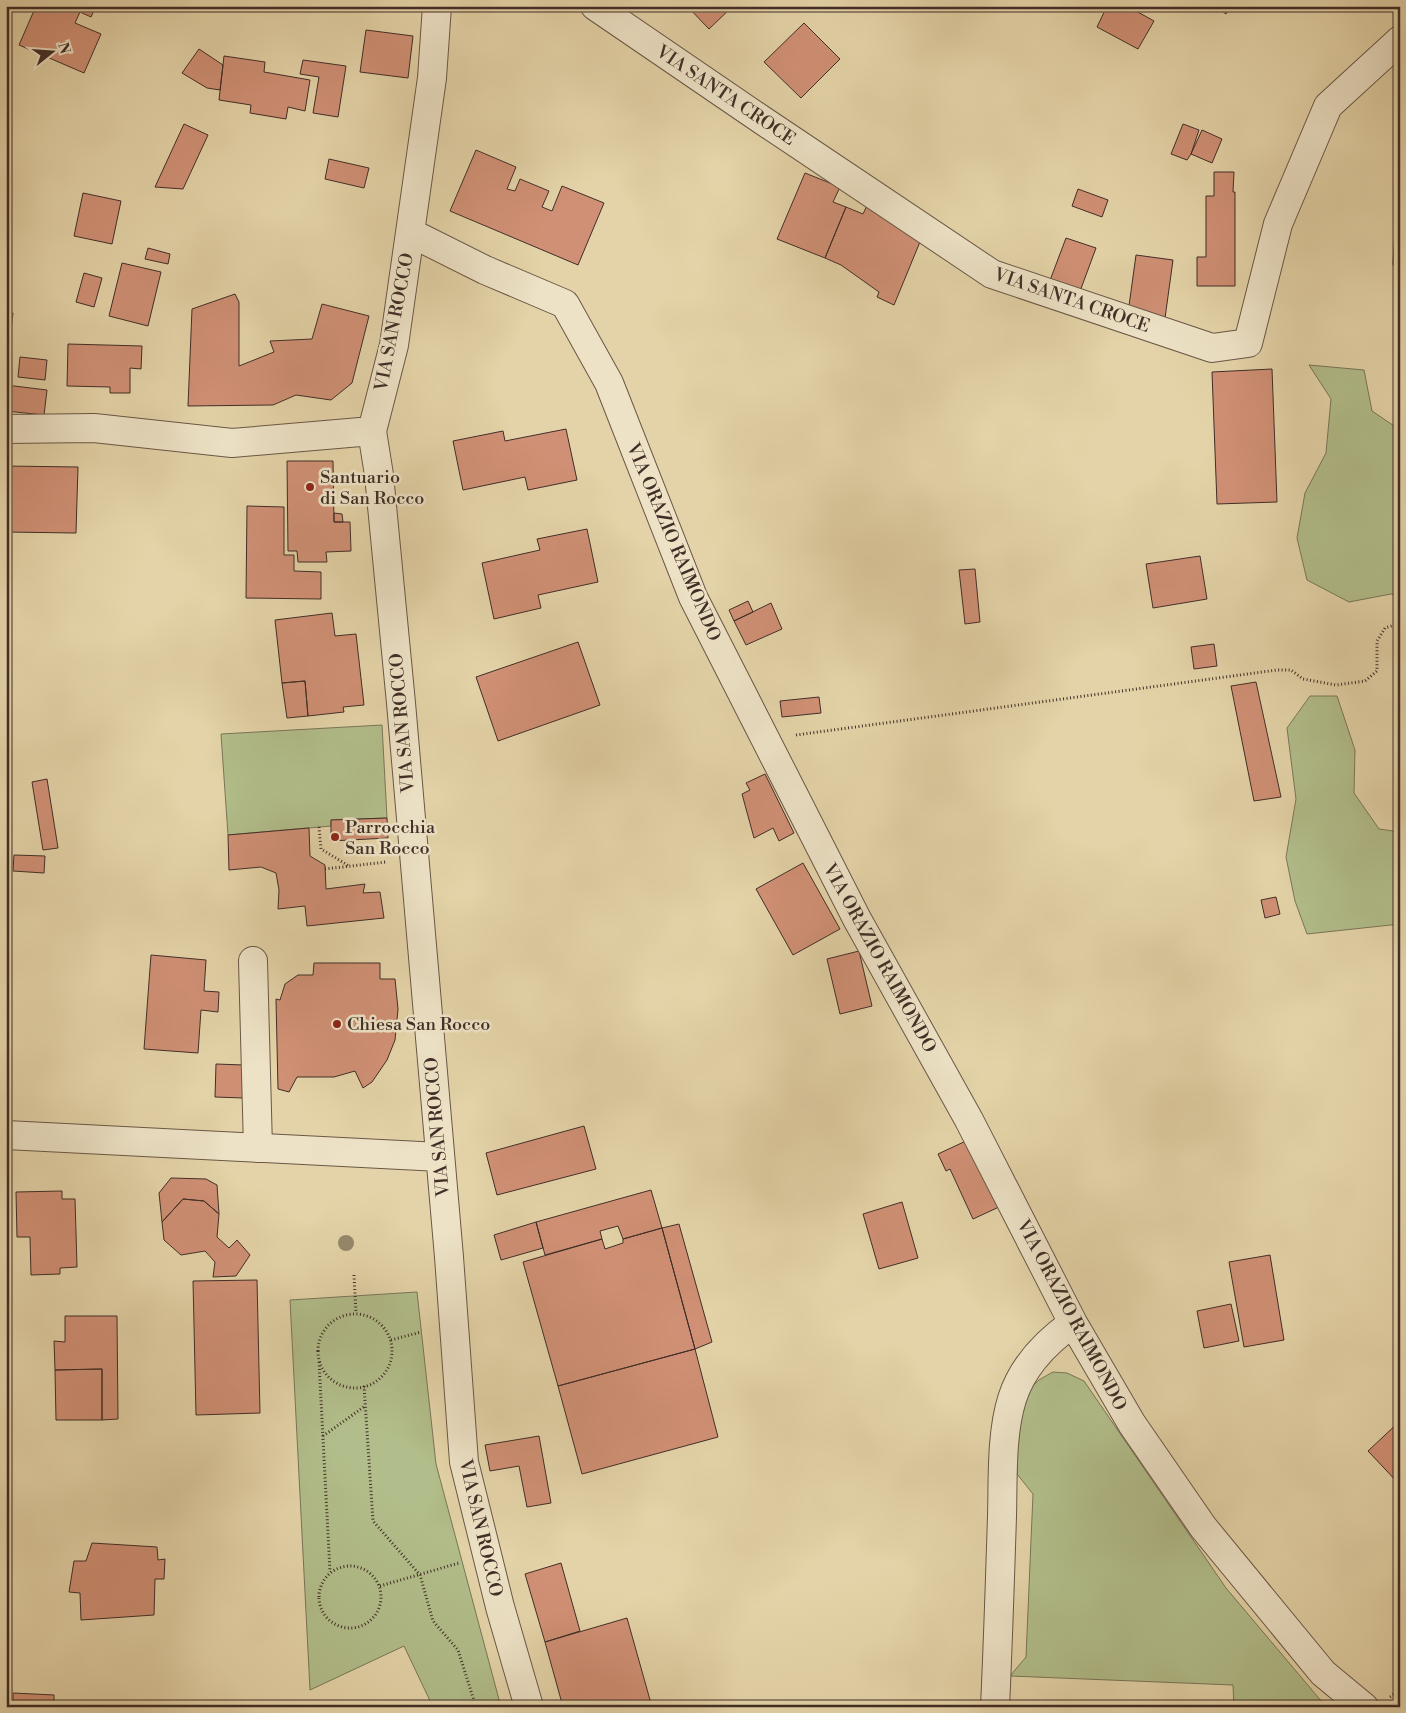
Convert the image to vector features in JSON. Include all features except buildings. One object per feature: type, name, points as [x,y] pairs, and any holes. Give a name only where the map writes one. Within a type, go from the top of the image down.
[{"type":"street","name":"VIA SAN ROCCO","points":[[437,6],[432,78],[394,345],[372,431],[382,513],[414,858],[464,1462],[500,1607],[528,1707]]},
{"type":"street","name":"VIA SANTA CROCE","points":[[595,6],[992,274],[1212,348],[1248,343],[1278,224],[1328,106],[1400,40]]},
{"type":"street","name":"VIA ORAZIO RAIMONDO","points":[[411,233],[485,270],[565,304],[608,383],[693,597],[857,919],[969,1120],[1073,1323],[1132,1424],[1204,1527],[1324,1673],[1364,1707]]},
{"type":"street","points":[[6,429],[94,428],[232,443],[372,431]]},
{"type":"street","points":[[253,961],[258,1148]]},
{"type":"street","points":[[6,1135],[440,1157]]},
{"type":"street","points":[[995,1707],[1004,1446],[1012,1400],[1021,1378],[1035,1357],[1046,1344],[1073,1323]]},
{"type":"path","points":[[766,740],[1277,670],[1291,670],[1303,679],[1336,685],[1366,681],[1377,671],[1377,641],[1384,628],[1400,623]]},
{"type":"path","points":[[319,827],[321,848],[350,866]]},
{"type":"path","points":[[325,869],[414,858]]},
{"type":"path","points":[[354,1275],[356,1313]]},
{"type":"path","points":[[319,1361],[332,1381],[354,1389],[376,1382],[391,1364],[391,1340],[378,1321],[356,1313],[334,1319],[319,1338],[319,1361],[330,1572]]},
{"type":"path","points":[[391,1340],[421,1332]]},
{"type":"path","points":[[364,1386],[373,1521],[420,1575],[433,1621],[458,1650],[476,1707]]},
{"type":"path","points":[[323,1436],[365,1406]]},
{"type":"path","points":[[380,1586],[462,1563]]},
{"type":"path","points":[[349,1565],[368,1570],[380,1586],[381,1606],[370,1622],[351,1630],[332,1624],[320,1608],[319,1588],[330,1572],[349,1565]]},
{"type":"green space","points":[[1309,365],[1364,370],[1372,411],[1400,430],[1400,595],[1391,594],[1349,602],[1307,580],[1297,538],[1305,493],[1326,453],[1331,399]]},
{"type":"green space","points":[[1310,696],[1337,696],[1355,750],[1354,793],[1379,829],[1400,832],[1400,924],[1307,934],[1295,901],[1286,857],[1296,799],[1287,728]]},
{"type":"green space","points":[[382,725],[387,818],[331,820],[331,826],[228,835],[221,734]]},
{"type":"green space","points":[[417,1292],[436,1464],[501,1707],[433,1707],[404,1646],[310,1690],[290,1300]]},
{"type":"green space","points":[[1053,1372],[1067,1373],[1084,1381],[1226,1588],[1322,1702],[1331,1707],[1234,1707],[1233,1685],[1010,1676],[1026,1657],[1033,1494],[1017,1474],[1019,1424],[1025,1399],[1031,1388],[1039,1380]]},
{"type":"place","name":"Santuario di San Rocco","points":[[310,487]]},
{"type":"place","name":"Parrocchia San Rocco","points":[[335,837]]},
{"type":"place","name":"Chiesa San Rocco","points":[[337,1024]]}]
